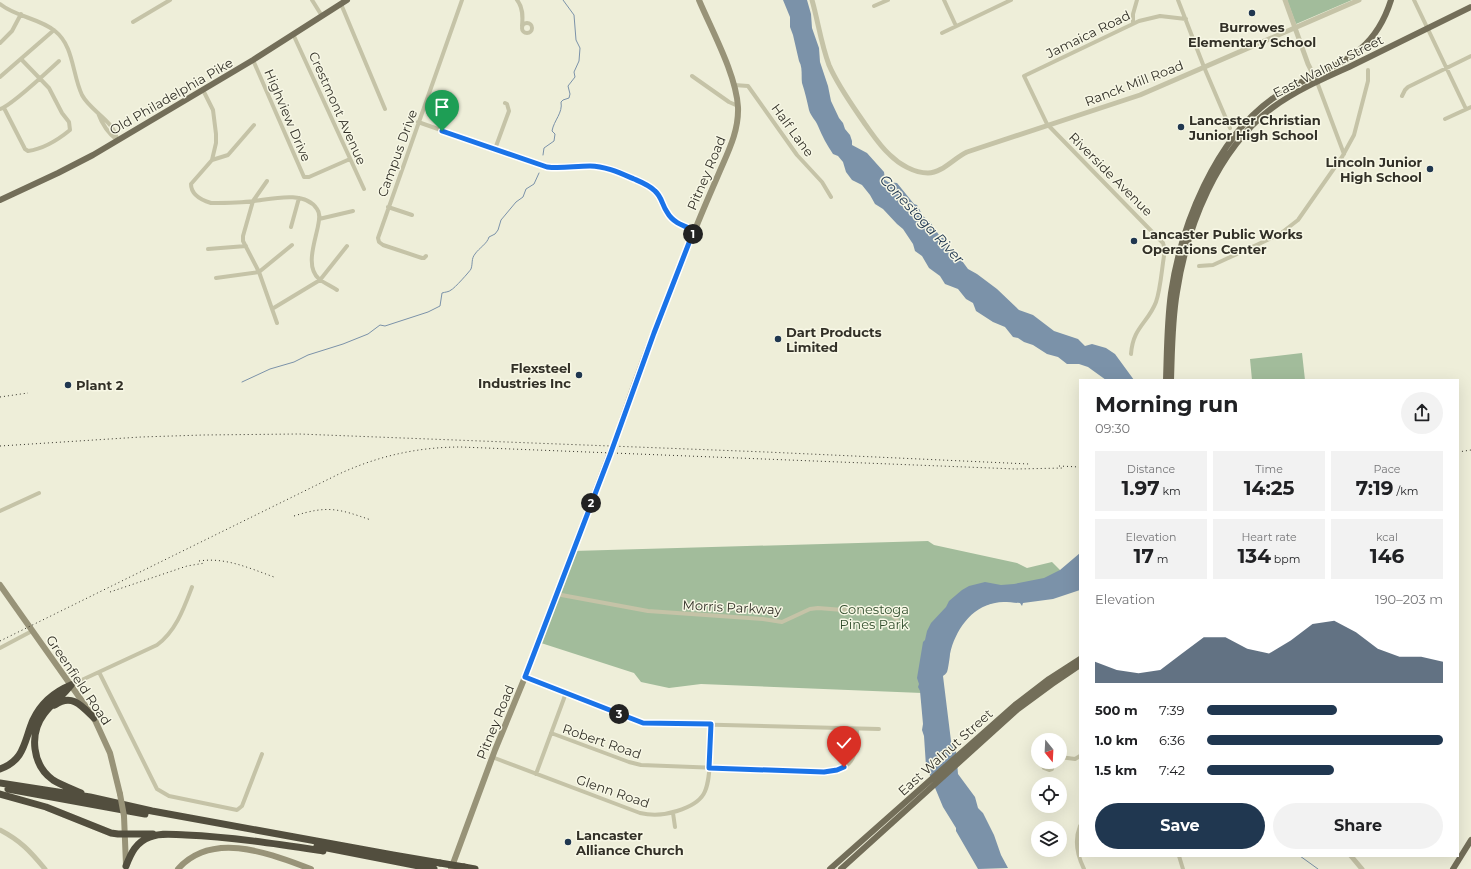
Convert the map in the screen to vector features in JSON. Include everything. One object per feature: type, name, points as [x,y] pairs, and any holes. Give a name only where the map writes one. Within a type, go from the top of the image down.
[{"type":"highway","points":[[71,685],[42,716],[36,730],[34,751],[39,764],[53,780],[90,797]]},
{"type":"highway","points":[[0,769],[11,764],[20,755],[25,746],[34,719],[51,696],[59,690],[71,685]]},
{"type":"highway","points":[[42,716],[56,704],[67,700],[80,704],[94,718]]},
{"type":"highway","points":[[0,783],[90,797],[152,811],[475,869]]},
{"type":"highway","points":[[0,787],[434,869]]},
{"type":"highway","points":[[0,794],[46,808],[112,833],[206,836],[252,840],[400,862]]},
{"type":"highway","points":[[126,868],[131,853],[138,845],[144,840],[159,834]]},
{"type":"main road","name":"Old Philadelphia Pike","points":[[0,200],[73,166],[253,60],[347,0]]},
{"type":"main road","name":"Pitney Road","points":[[451,869],[492,757],[525,677],[610,455],[654,333],[694,230],[733,138],[737,121],[738,106],[734,85],[724,58],[698,0]]},
{"type":"main road","name":"East Walnut Street","points":[[1166,379],[1168,320],[1174,278],[1189,223],[1206,183],[1230,143],[1253,115],[1280,94],[1344,61],[1361,49],[1380,26],[1391,0]]},
{"type":"main road","name":"East Walnut Street","points":[[1171,379],[1173,320],[1179,279],[1192,231],[1211,185],[1234,146],[1254,124],[1284,100],[1317,82],[1471,7]]},
{"type":"main road","name":"Greenfield Road","points":[[0,585],[94,718],[110,753],[124,816],[126,868]]},
{"type":"main road","name":"East Walnut Street","points":[[830,869],[884,825],[1036,688],[1079,660]]},
{"type":"main road","name":"East Walnut Street","points":[[994,727],[1034,696],[1079,666]]},
{"type":"main road","name":"East Walnut Street","points":[[841,869],[884,825]]},
{"type":"main road","points":[[1454,869],[1471,840]]},
{"type":"main road","points":[[178,869],[187,860],[200,852],[220,848],[239,848],[311,869]]},
{"type":"street","points":[[132,22],[170,0]]},
{"type":"street","points":[[312,0],[322,16]]},
{"type":"street","name":"Campus Drive","points":[[426,256],[422,258],[383,245],[379,242],[379,234],[462,0]]},
{"type":"street","points":[[517,0],[522,11],[522,26]]},
{"type":"street","name":"Ranck Mill Road","points":[[812,0],[827,58],[832,71],[862,120],[884,150],[898,161],[914,170],[928,173],[937,172],[957,157],[967,152],[1140,96],[1359,0]]},
{"type":"street","points":[[874,6],[888,0]]},
{"type":"street","points":[[944,0],[956,26]]},
{"type":"street","points":[[942,33],[1011,0]]},
{"type":"street","points":[[1133,24],[1133,14],[1137,0]]},
{"type":"street","points":[[1178,0],[1204,68],[1230,128]]},
{"type":"street","points":[[1285,0],[1344,154]]},
{"type":"street","points":[[1414,0],[1466,109]]},
{"type":"street","points":[[0,4],[8,10],[37,20],[54,30],[65,42],[82,94],[116,132],[117,140]]},
{"type":"street","points":[[340,4],[385,109]]},
{"type":"street","points":[[0,43],[12,31],[21,14]]},
{"type":"street","name":"Jamaica Road","points":[[1024,76],[1145,18],[1160,16],[1186,19]]},
{"type":"street","points":[[0,77],[54,30]]},
{"type":"street","name":"Crestmont Avenue","points":[[293,34],[364,189]]},
{"type":"street","points":[[1402,96],[1408,87],[1471,56]]},
{"type":"street","points":[[22,59],[39,78],[49,88],[62,113],[69,122],[70,130],[65,135],[48,144],[28,151],[25,149],[2,108],[39,78],[59,61]]},
{"type":"street","name":"Highview Drive","points":[[253,60],[303,175],[306,177],[350,159]]},
{"type":"street","points":[[1199,266],[1213,265],[1286,230],[1303,214],[1344,154],[1356,128],[1368,81],[1368,70]]},
{"type":"street","points":[[692,76],[729,102],[738,106]]},
{"type":"street","name":"Riverside Avenue","points":[[1024,76],[1049,126],[1163,243],[1165,250],[1157,299],[1153,308],[1134,337],[1131,344],[1131,354]]},
{"type":"street","name":"Half Lane","points":[[734,85],[748,86],[797,155],[822,182],[831,197]]},
{"type":"street","points":[[203,90],[210,102],[214,118],[216,139],[212,160],[191,184],[191,189],[195,195],[204,201],[211,203],[253,201],[282,197],[299,198],[313,204],[317,209],[319,218],[312,264],[313,272],[320,280],[337,290]]},
{"type":"street","points":[[495,149],[509,111],[507,104],[505,103]]},
{"type":"street","points":[[1445,119],[1471,107]]},
{"type":"street","points":[[418,122],[547,167],[564,168],[590,166],[609,169],[646,184],[661,198],[666,212],[672,219],[694,230]]},
{"type":"street","points":[[212,160],[228,155],[254,125]]},
{"type":"street","points":[[267,181],[253,201],[243,232],[243,241],[259,272],[276,323]]},
{"type":"street","points":[[291,227],[299,198]]},
{"type":"street","points":[[388,207],[412,215]]},
{"type":"street","points":[[319,218],[353,211]]},
{"type":"street","points":[[216,278],[259,272],[292,245]]},
{"type":"street","points":[[208,249],[246,246]]},
{"type":"street","points":[[272,309],[320,280],[346,246]]},
{"type":"street","points":[[0,511],[39,493]]},
{"type":"street","points":[[71,685],[157,645],[166,639],[176,625],[192,587]]},
{"type":"street","name":"Morris Parkway","points":[[556,594],[648,611],[763,619],[777,622],[787,621],[805,610],[814,608],[868,612],[892,615],[897,620],[897,626]]},
{"type":"street","points":[[0,648],[32,631]]},
{"type":"street","points":[[99,672],[157,789],[168,796],[237,810],[242,806],[262,754]]},
{"type":"street","points":[[525,677],[643,723],[879,730]]},
{"type":"street","points":[[536,774],[566,693]]},
{"type":"street","name":"Glenn Road","points":[[492,757],[647,815],[672,813],[691,806],[702,796],[708,784],[711,724]]},
{"type":"street","name":"Robert Road","points":[[551,733],[634,764],[649,766],[820,772],[837,770],[848,764],[854,758],[856,752],[857,729]]},
{"type":"street","points":[[1067,758],[1075,759],[1079,757]]},
{"type":"street","points":[[672,813],[675,827]]},
{"type":"street","points":[[1079,829],[1076,845],[1078,856],[1084,869]]},
{"type":"street","points":[[0,830],[10,835],[26,847],[45,869]]},
{"type":"street","points":[[1179,857],[1183,869]]},
{"type":"street","points":[[1352,857],[1362,869]]},
{"type":"green space","points":[[1287,0],[1352,0],[1296,24]]},
{"type":"green space","points":[[1302,353],[1305,379],[1252,379],[1250,359]]},
{"type":"green space","name":"Conestoga Pines Park","points":[[928,541],[934,545],[1017,563],[1027,568],[1052,562],[1070,580],[959,613],[922,693],[701,684],[669,688],[641,682],[634,673],[541,643],[573,551]]},
{"type":"water","name":"Conestoga River","points":[[783,0],[807,0],[811,14],[812,28],[819,48],[820,62],[831,101],[845,129],[850,135],[852,145],[867,153],[884,172],[885,180],[888,182],[897,183],[914,204],[917,205],[923,216],[930,222],[939,235],[945,239],[949,248],[954,250],[968,269],[997,289],[1019,310],[1033,315],[1054,331],[1078,339],[1085,346],[1092,344],[1106,348],[1115,354],[1133,379],[1105,379],[1088,367],[1079,364],[1067,364],[1058,357],[1047,354],[1033,345],[1013,337],[1005,327],[993,322],[976,311],[973,303],[966,299],[958,289],[945,284],[940,276],[929,268],[922,256],[915,251],[913,244],[903,229],[883,209],[875,204],[862,185],[852,180],[846,172],[843,162],[838,156],[833,154],[811,115],[802,83],[801,66],[790,27],[790,17]]},
{"type":"water","points":[[1079,554],[1079,590],[1053,599],[1023,603],[1022,606],[1020,603],[998,602],[986,605],[979,609],[965,621],[960,629],[952,645],[947,671],[943,676],[951,741],[954,750],[956,751],[958,774],[975,797],[978,808],[983,813],[994,835],[1001,855],[1008,868],[978,869],[943,807],[926,766],[920,691],[917,678],[923,642],[931,623],[946,607],[949,601],[969,586],[985,582],[1001,585],[1014,584],[1044,578],[1060,570]]},
{"type":"waterway","points":[[543,155],[544,148],[554,141],[555,134],[552,131],[553,127],[561,110],[561,102],[569,98],[570,94],[568,86],[575,77],[574,72],[579,61],[580,48],[576,40],[574,15],[563,0]]},
{"type":"waterway","points":[[242,382],[270,369],[294,362],[308,355],[368,334],[380,325],[385,326],[428,312],[440,306],[442,293],[453,289],[471,269],[475,254],[487,242],[489,237],[495,234],[501,220],[516,202],[523,197],[526,189],[534,184],[539,173]]},
{"type":"waterway","points":[[1301,857],[1318,869]]},
{"type":"railway","points":[[0,397],[28,393]]},
{"type":"railway","points":[[0,446],[141,437],[299,434],[1029,464]]},
{"type":"railway","points":[[0,641],[339,474],[368,462],[414,451],[445,447],[461,447],[1016,469],[1064,468]]},
{"type":"railway","points":[[1459,452],[1471,450]]},
{"type":"railway","points":[[1059,466],[1079,467]]},
{"type":"railway","points":[[294,516],[316,510],[333,510],[350,513],[371,520]]},
{"type":"railway","points":[[199,561],[209,560],[228,562],[274,577]]},
{"type":"railway","points":[[110,592],[187,566],[205,563]]},
{"type":"place","name":"Burrowes Elementary School","points":[[1252,13]]},
{"type":"place","name":"Lancaster Christian Junior High School","points":[[1181,127]]},
{"type":"place","name":"Lincoln Junior High School","points":[[1430,169]]},
{"type":"place","name":"Lancaster Public Works Operations Center","points":[[1134,241]]},
{"type":"place","name":"Dart Products Limited","points":[[778,339]]},
{"type":"place","name":"Flexsteel Industries Inc","points":[[579,375]]},
{"type":"place","name":"Plant 2","points":[[68,385]]},
{"type":"place","name":"Lancaster Alliance Church","points":[[568,842]]},
{"type":"route","points":[[442,131],[547,167],[564,168],[590,166],[609,169],[646,184],[658,194],[666,212],[674,221],[694,230],[525,677],[635,721],[650,724],[711,724],[709,768],[824,772],[837,770],[844,767]]}]
